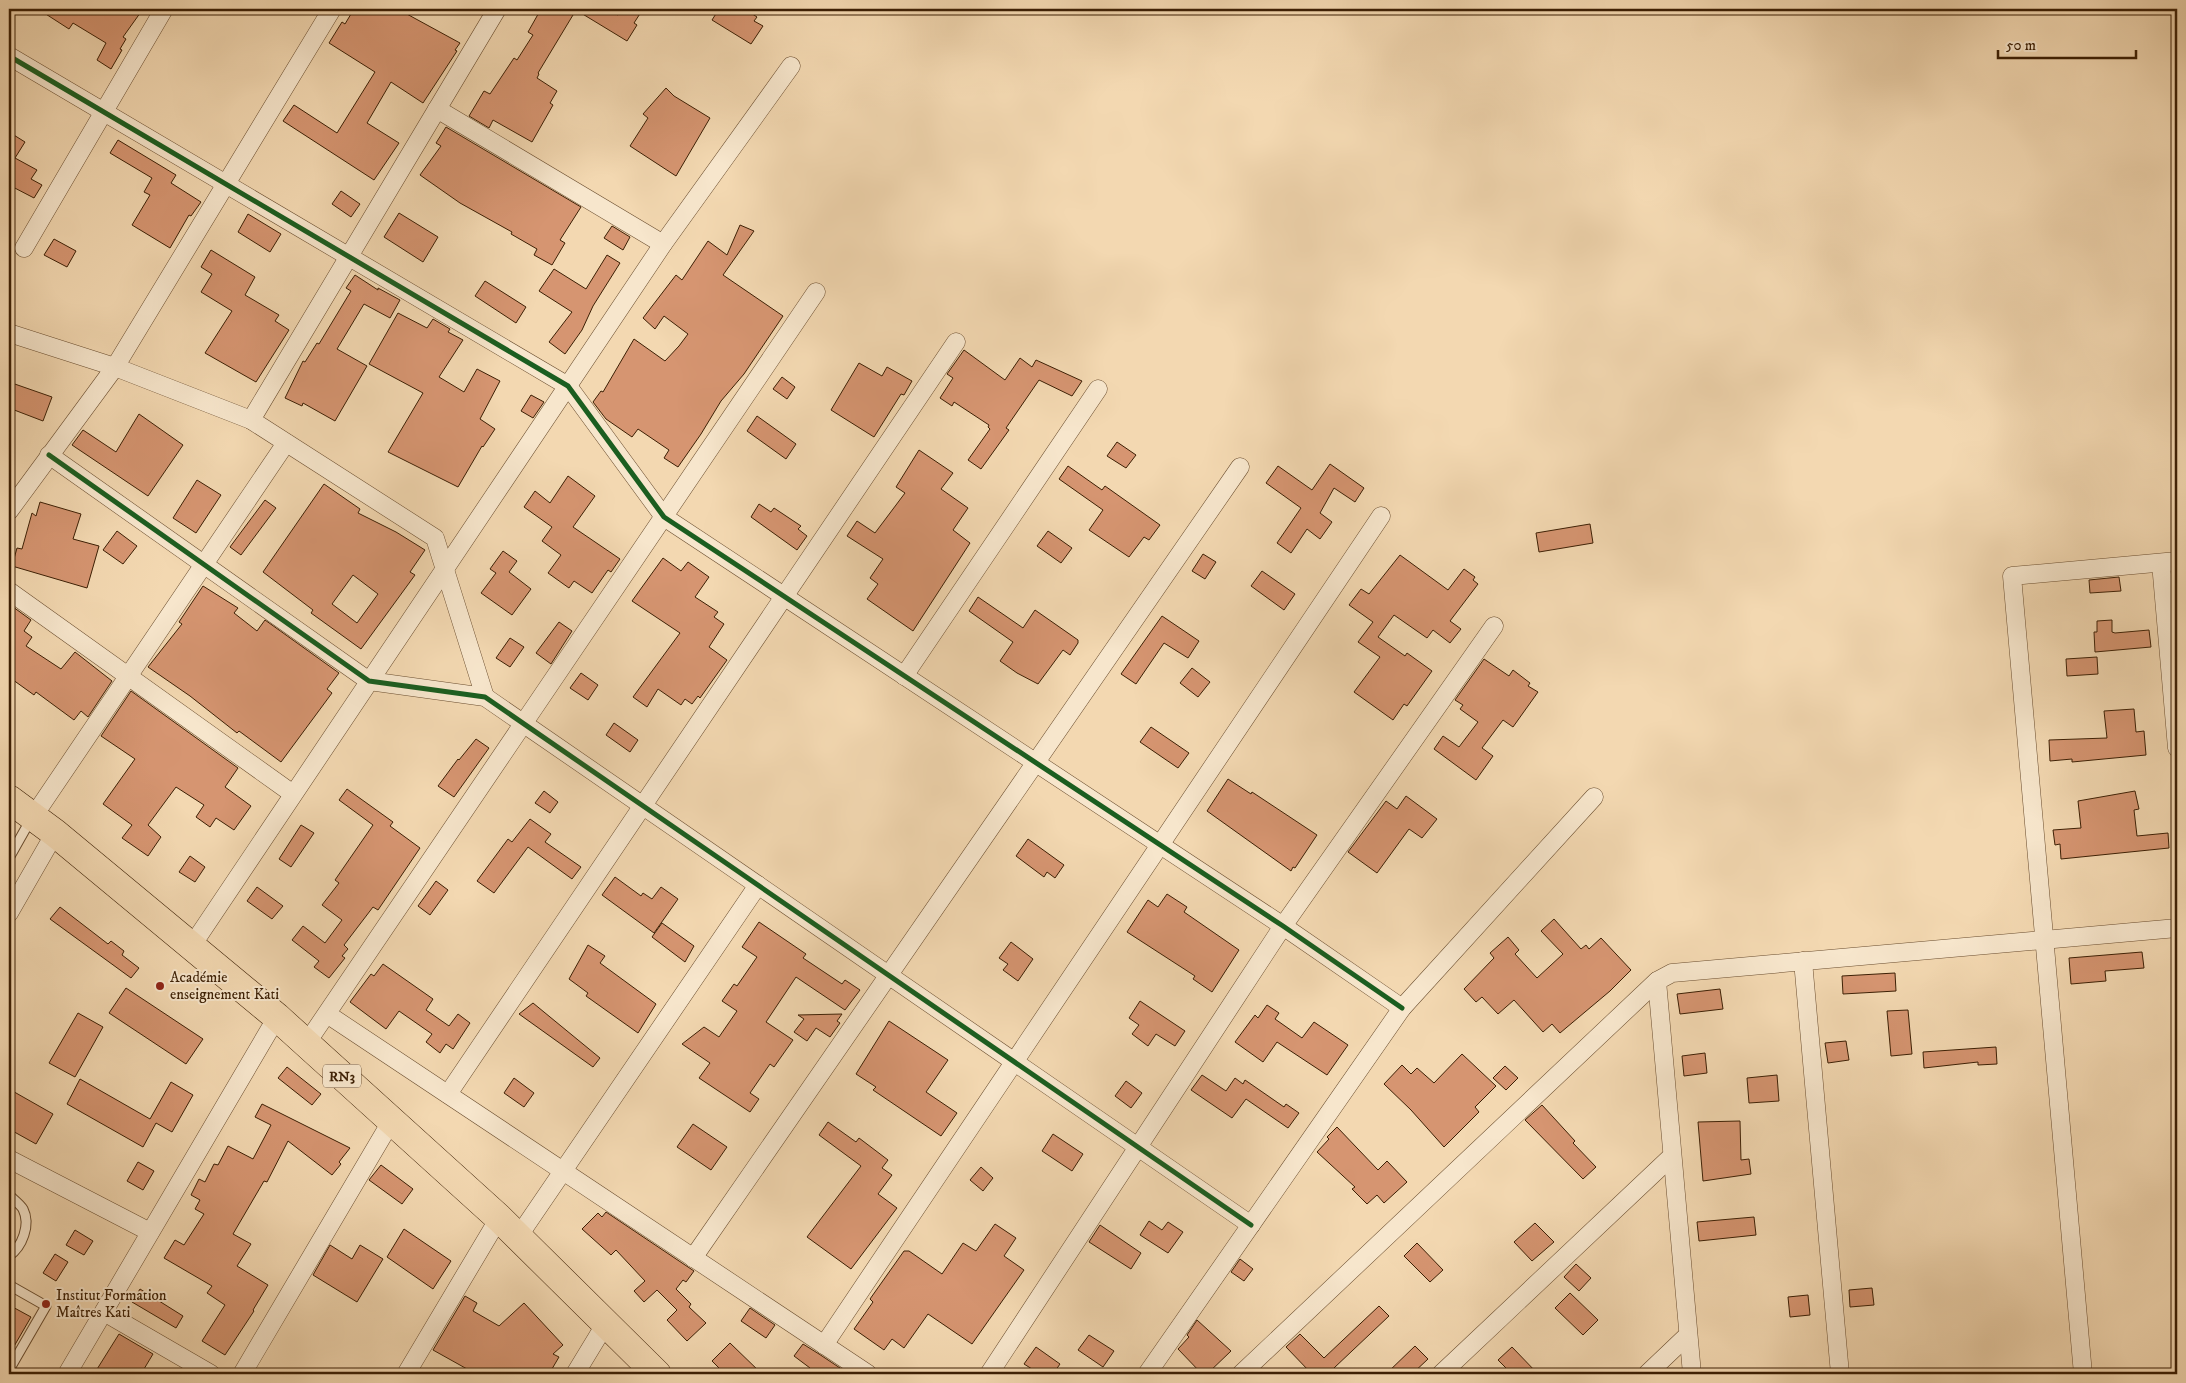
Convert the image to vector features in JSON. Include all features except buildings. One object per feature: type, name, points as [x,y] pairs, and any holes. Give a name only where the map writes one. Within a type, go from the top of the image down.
[{"type":"highway","name":"RN3","points":[[9,799],[277,1017],[499,1218],[657,1374]]},
{"type":"street","points":[[24,248],[164,9]]},
{"type":"street","points":[[9,511],[115,367],[332,9]]},
{"type":"street","points":[[251,420],[497,9]]},
{"type":"street","points":[[9,56],[568,386],[664,517],[1283,926],[1402,1008]]},
{"type":"street","points":[[191,947],[663,244],[791,66]]},
{"type":"street","points":[[437,109],[663,244]]},
{"type":"street","points":[[306,1044],[816,292]]},
{"type":"street","points":[[9,333],[115,367],[251,420],[435,538],[485,697]]},
{"type":"street","points":[[448,1094],[956,342]]},
{"type":"street","points":[[904,676],[1098,389]]},
{"type":"street","points":[[33,817],[286,443]]},
{"type":"street","points":[[49,455],[370,681],[485,697],[1251,1225]]},
{"type":"street","points":[[693,1258],[1240,467]]},
{"type":"street","points":[[824,1345],[1381,516]]},
{"type":"street","points":[[2084,1374],[2012,576],[2169,562],[2177,748]]},
{"type":"street","points":[[9,591],[293,794]]},
{"type":"street","points":[[989,1374],[1283,926],[1494,626]]},
{"type":"street","points":[[1147,1374],[1402,1008],[1594,797]]},
{"type":"street","points":[[9,913],[54,834]]},
{"type":"street","points":[[518,1237],[758,885]]},
{"type":"street","points":[[1241,1374],[1656,981],[1672,973],[2177,928]]},
{"type":"street","points":[[1803,961],[1840,1374]]},
{"type":"street","points":[[1656,981],[1692,1374]]},
{"type":"street","points":[[327,1014],[868,1374]]},
{"type":"street","points":[[67,1374],[277,1017]]},
{"type":"street","points":[[242,1374],[392,1120]]},
{"type":"street","points":[[1441,1374],[1672,1156]]},
{"type":"street","points":[[9,1159],[150,1232]]},
{"type":"street","points":[[406,1374],[499,1218]]},
{"type":"street","points":[[104,1312],[211,1374]]},
{"type":"street","points":[[575,1374],[606,1323]]},
{"type":"street","points":[[1647,1374],[1688,1336]]},
{"type":"lane","points":[[9,858],[33,817]]},
{"type":"lane","points":[[9,1195],[23,1210],[26,1225],[23,1240],[9,1256]]},
{"type":"lane","points":[[9,1285],[46,1306],[9,1370]]},
{"type":"cycle path","points":[[9,56],[568,386],[664,517],[1283,926],[1402,1008]]},
{"type":"cycle path","points":[[49,455],[369,681],[485,697],[1251,1225]]},
{"type":"place","name":"Académie enseignement Kati","points":[[160,986]]},
{"type":"place","name":"Institut Formation Maîtres Kati","points":[[46,1304]]}]
